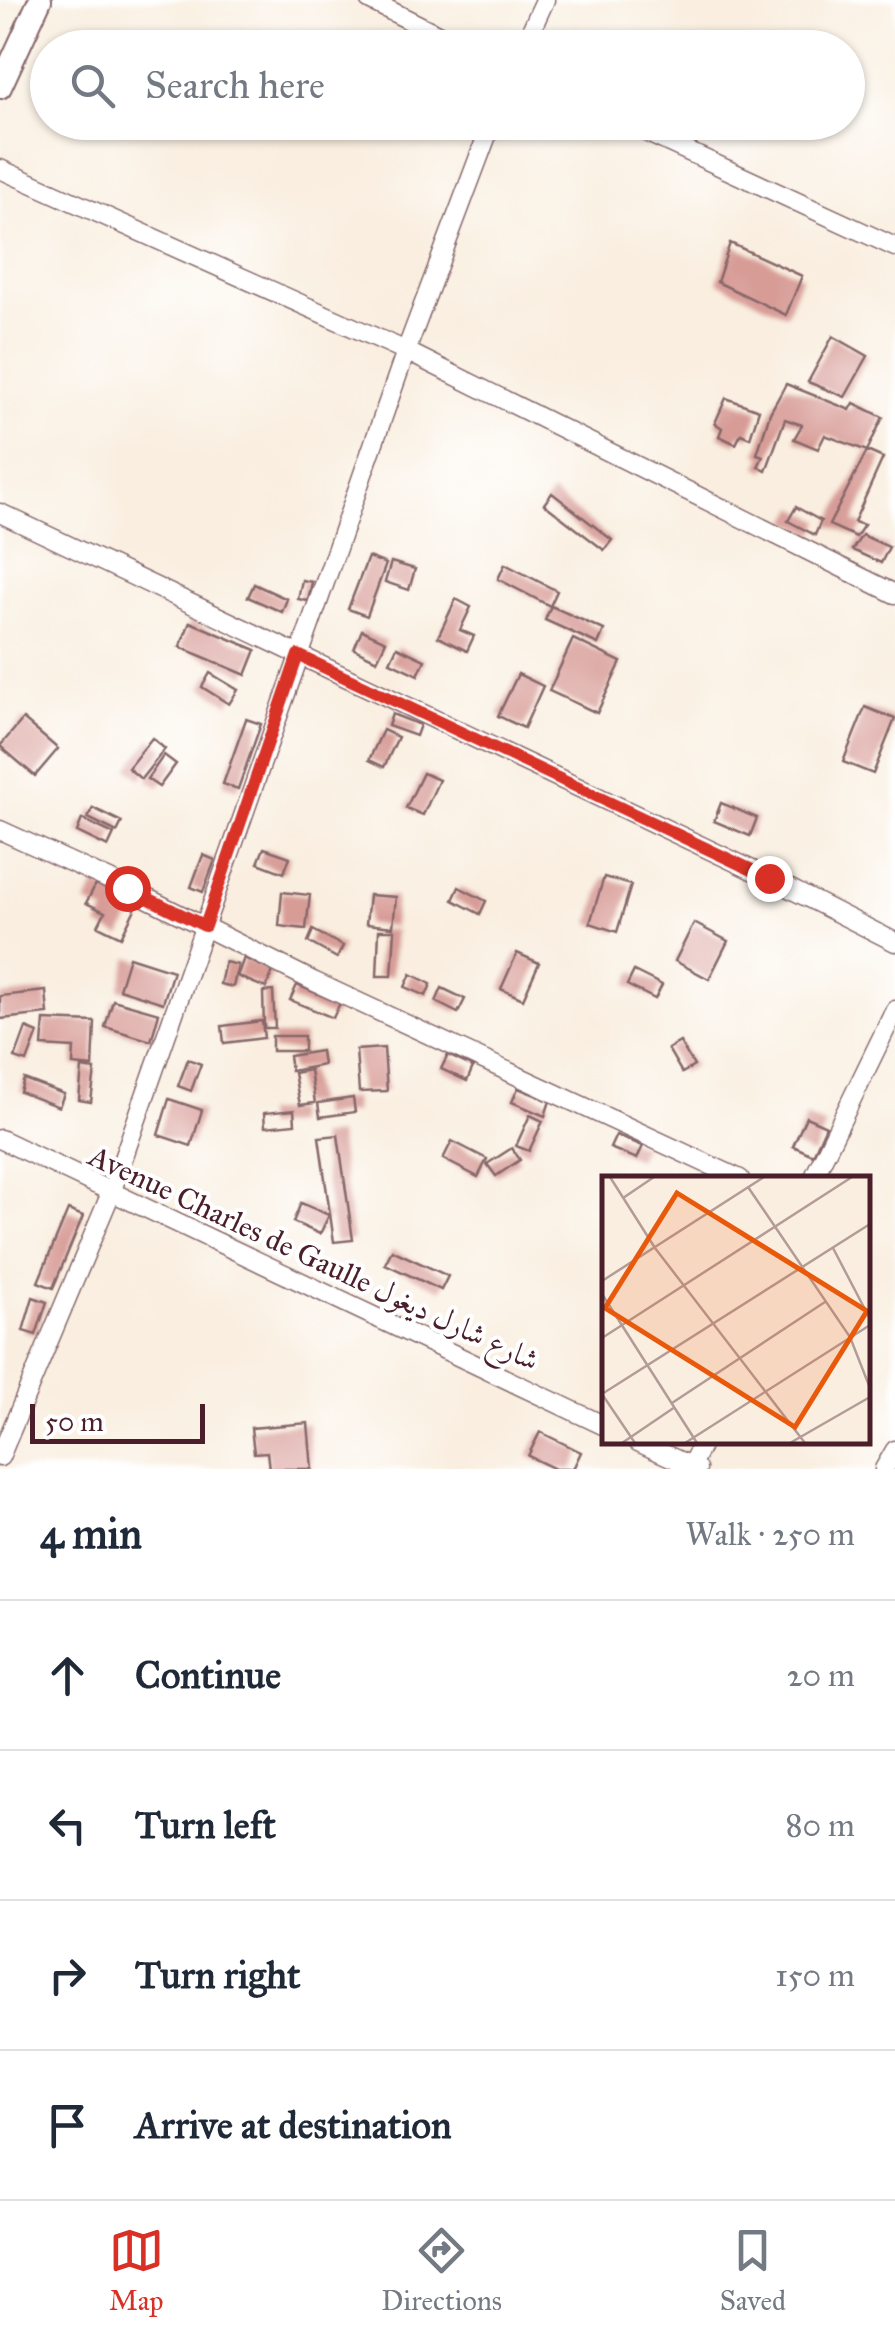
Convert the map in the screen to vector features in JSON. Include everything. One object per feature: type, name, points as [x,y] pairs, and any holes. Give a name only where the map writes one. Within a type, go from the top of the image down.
[{"type":"street","points":[[0,87],[40,0]]},
{"type":"street","points":[[369,0],[429,30]]},
{"type":"street","points":[[531,30],[545,0]]},
{"type":"street","points":[[0,1457],[111,1193],[406,351],[485,140]]},
{"type":"street","points":[[663,140],[895,247]]},
{"type":"street","points":[[0,169],[406,351],[895,594]]},
{"type":"street","points":[[0,512],[769,878],[895,942]]},
{"type":"street","points":[[0,830],[312,981],[734,1176]]},
{"type":"street","points":[[814,1176],[895,1010]]},
{"type":"street","name":"Avenue Charles de Gaulle شارع شارل ديغول","points":[[0,1139],[602,1425]]},
{"type":"street","points":[[642,1444],[692,1468],[703,1444]]},
{"type":"street","points":[[884,1469],[895,1450]]},
{"type":"building","points":[[730,243],[802,276],[786,315],[717,282]]},
{"type":"building","points":[[833,336],[868,356],[845,397],[808,382]]},
{"type":"building","points":[[786,384],[850,410],[854,403],[883,417],[867,451],[825,435],[818,449],[794,439],[802,425],[785,419],[766,471],[758,467],[763,456],[757,454],[770,413]]},
{"type":"building","points":[[726,398],[759,410],[750,438],[741,434],[736,444],[719,436],[722,428],[715,423]]},
{"type":"building","points":[[867,451],[883,458],[854,522],[864,525],[856,537],[829,525]]},
{"type":"building","points":[[552,493],[612,540],[604,550],[544,504]]},
{"type":"building","points":[[796,507],[821,521],[815,535],[788,521]]},
{"type":"building","points":[[862,535],[889,547],[881,563],[852,550]]},
{"type":"building","points":[[368,557],[386,564],[367,616],[348,609]]},
{"type":"building","points":[[391,562],[415,569],[409,590],[385,582]]},
{"type":"building","points":[[505,564],[557,591],[550,606],[498,579]]},
{"type":"building","points":[[302,580],[312,582],[308,601],[298,599]]},
{"type":"building","points":[[254,584],[287,599],[282,612],[248,597]]},
{"type":"building","points":[[456,599],[471,607],[460,630],[474,636],[467,651],[438,637]]},
{"type":"building","points":[[551,606],[604,630],[598,644],[545,620]]},
{"type":"building","points":[[190,622],[256,650],[246,675],[180,647]]},
{"type":"building","points":[[362,630],[386,641],[377,660],[354,649]]},
{"type":"building","points":[[573,639],[621,662],[597,713],[549,691]]},
{"type":"building","points":[[397,647],[425,660],[418,675],[390,662]]},
{"type":"building","points":[[210,673],[238,690],[229,704],[202,687]]},
{"type":"building","points":[[518,674],[543,686],[524,728],[498,716]]},
{"type":"building","points":[[865,707],[895,719],[873,774],[843,762]]},
{"type":"building","points":[[392,714],[420,725],[416,736],[388,726]]},
{"type":"building","points":[[23,719],[58,749],[35,776],[0,746]]},
{"type":"building","points":[[246,719],[261,724],[238,789],[223,784]]},
{"type":"building","points":[[383,730],[398,737],[384,767],[369,760]]},
{"type":"building","points":[[152,738],[165,749],[141,779],[128,768]]},
{"type":"building","points":[[164,755],[176,764],[159,787],[147,779]]},
{"type":"building","points":[[423,773],[439,780],[423,815],[406,808]]},
{"type":"building","points":[[721,803],[757,818],[750,836],[714,821]]},
{"type":"building","points":[[93,808],[122,822],[117,832],[88,818]]},
{"type":"building","points":[[82,819],[114,834],[108,847],[77,832]]},
{"type":"building","points":[[264,848],[290,857],[284,873],[258,863]]},
{"type":"building","points":[[203,855],[215,860],[203,892],[191,887]]},
{"type":"building","points":[[604,877],[631,885],[617,932],[590,923]]},
{"type":"building","points":[[96,884],[137,905],[121,937],[98,926],[105,912],[86,903]]},
{"type":"building","points":[[459,887],[486,901],[480,914],[453,900]]},
{"type":"building","points":[[282,892],[310,895],[306,929],[279,926]]},
{"type":"building","points":[[369,895],[396,897],[393,927],[366,924]]},
{"type":"building","points":[[694,923],[728,941],[709,979],[675,961]]},
{"type":"building","points":[[313,930],[343,946],[337,958],[308,942]]},
{"type":"building","points":[[379,930],[395,930],[392,976],[377,976]]},
{"type":"building","points":[[517,953],[539,963],[523,999],[501,989]]},
{"type":"building","points":[[129,957],[173,971],[163,1003],[119,989]]},
{"type":"building","points":[[244,958],[273,971],[266,988],[237,976]]},
{"type":"building","points":[[225,962],[238,965],[233,987],[220,984]]},
{"type":"building","points":[[634,971],[662,985],[655,999],[627,985]]},
{"type":"building","points":[[411,974],[431,984],[426,996],[405,987]]},
{"type":"building","points":[[297,985],[340,1003],[333,1018],[290,1000]]},
{"type":"building","points":[[442,988],[465,999],[458,1013],[436,1002]]},
{"type":"building","points":[[46,991],[48,1014],[0,1019],[0,996]]},
{"type":"building","points":[[273,991],[275,1028],[264,1028],[263,992]]},
{"type":"building","points":[[113,1000],[159,1013],[151,1041],[105,1027]]},
{"type":"building","points":[[44,1020],[95,1022],[93,1067],[73,1065],[74,1048],[42,1046]]},
{"type":"building","points":[[262,1021],[264,1038],[224,1043],[222,1026]]},
{"type":"building","points":[[26,1028],[38,1033],[27,1062],[15,1058]]},
{"type":"building","points":[[272,1036],[304,1036],[304,1051],[272,1051]]},
{"type":"building","points":[[680,1042],[694,1066],[682,1073],[668,1049]]},
{"type":"building","points":[[384,1048],[387,1091],[359,1092],[356,1050]]},
{"type":"building","points":[[321,1051],[323,1065],[291,1071],[289,1056]]},
{"type":"building","points":[[448,1055],[473,1067],[467,1081],[441,1069]]},
{"type":"building","points":[[188,1059],[201,1064],[191,1091],[178,1086]]},
{"type":"building","points":[[82,1068],[95,1070],[91,1102],[79,1100]]},
{"type":"building","points":[[310,1070],[315,1103],[300,1105],[294,1073]]},
{"type":"building","points":[[24,1079],[64,1094],[59,1107],[20,1092]]},
{"type":"building","points":[[518,1088],[550,1101],[545,1116],[512,1102]]},
{"type":"building","points":[[353,1098],[355,1112],[320,1117],[318,1103]]},
{"type":"building","points":[[169,1099],[202,1110],[191,1146],[158,1135]]},
{"type":"building","points":[[294,1110],[295,1124],[265,1127],[264,1113]]},
{"type":"building","points":[[530,1115],[543,1121],[529,1151],[516,1146]]},
{"type":"building","points":[[806,1117],[826,1126],[813,1155],[793,1146]]},
{"type":"building","points":[[338,1135],[353,1240],[334,1242],[319,1137]]},
{"type":"building","points":[[616,1135],[643,1146],[637,1159],[610,1148]]},
{"type":"building","points":[[452,1141],[487,1159],[478,1177],[443,1159]]},
{"type":"building","points":[[512,1148],[520,1160],[496,1176],[487,1164]]},
{"type":"building","points":[[301,1203],[329,1215],[320,1234],[293,1222]]},
{"type":"building","points":[[68,1210],[83,1216],[53,1288],[38,1282]]},
{"type":"building","points":[[392,1250],[448,1276],[441,1290],[385,1264]]},
{"type":"building","points":[[33,1297],[47,1302],[36,1335],[23,1331]]},
{"type":"building","points":[[308,1423],[312,1469],[269,1469],[267,1452],[254,1453],[251,1428]]},
{"type":"building","points":[[540,1432],[581,1452],[573,1469],[555,1469],[528,1456]]},
{"type":"route","points":[[127,888],[205,926],[298,655],[769,878]]}]
